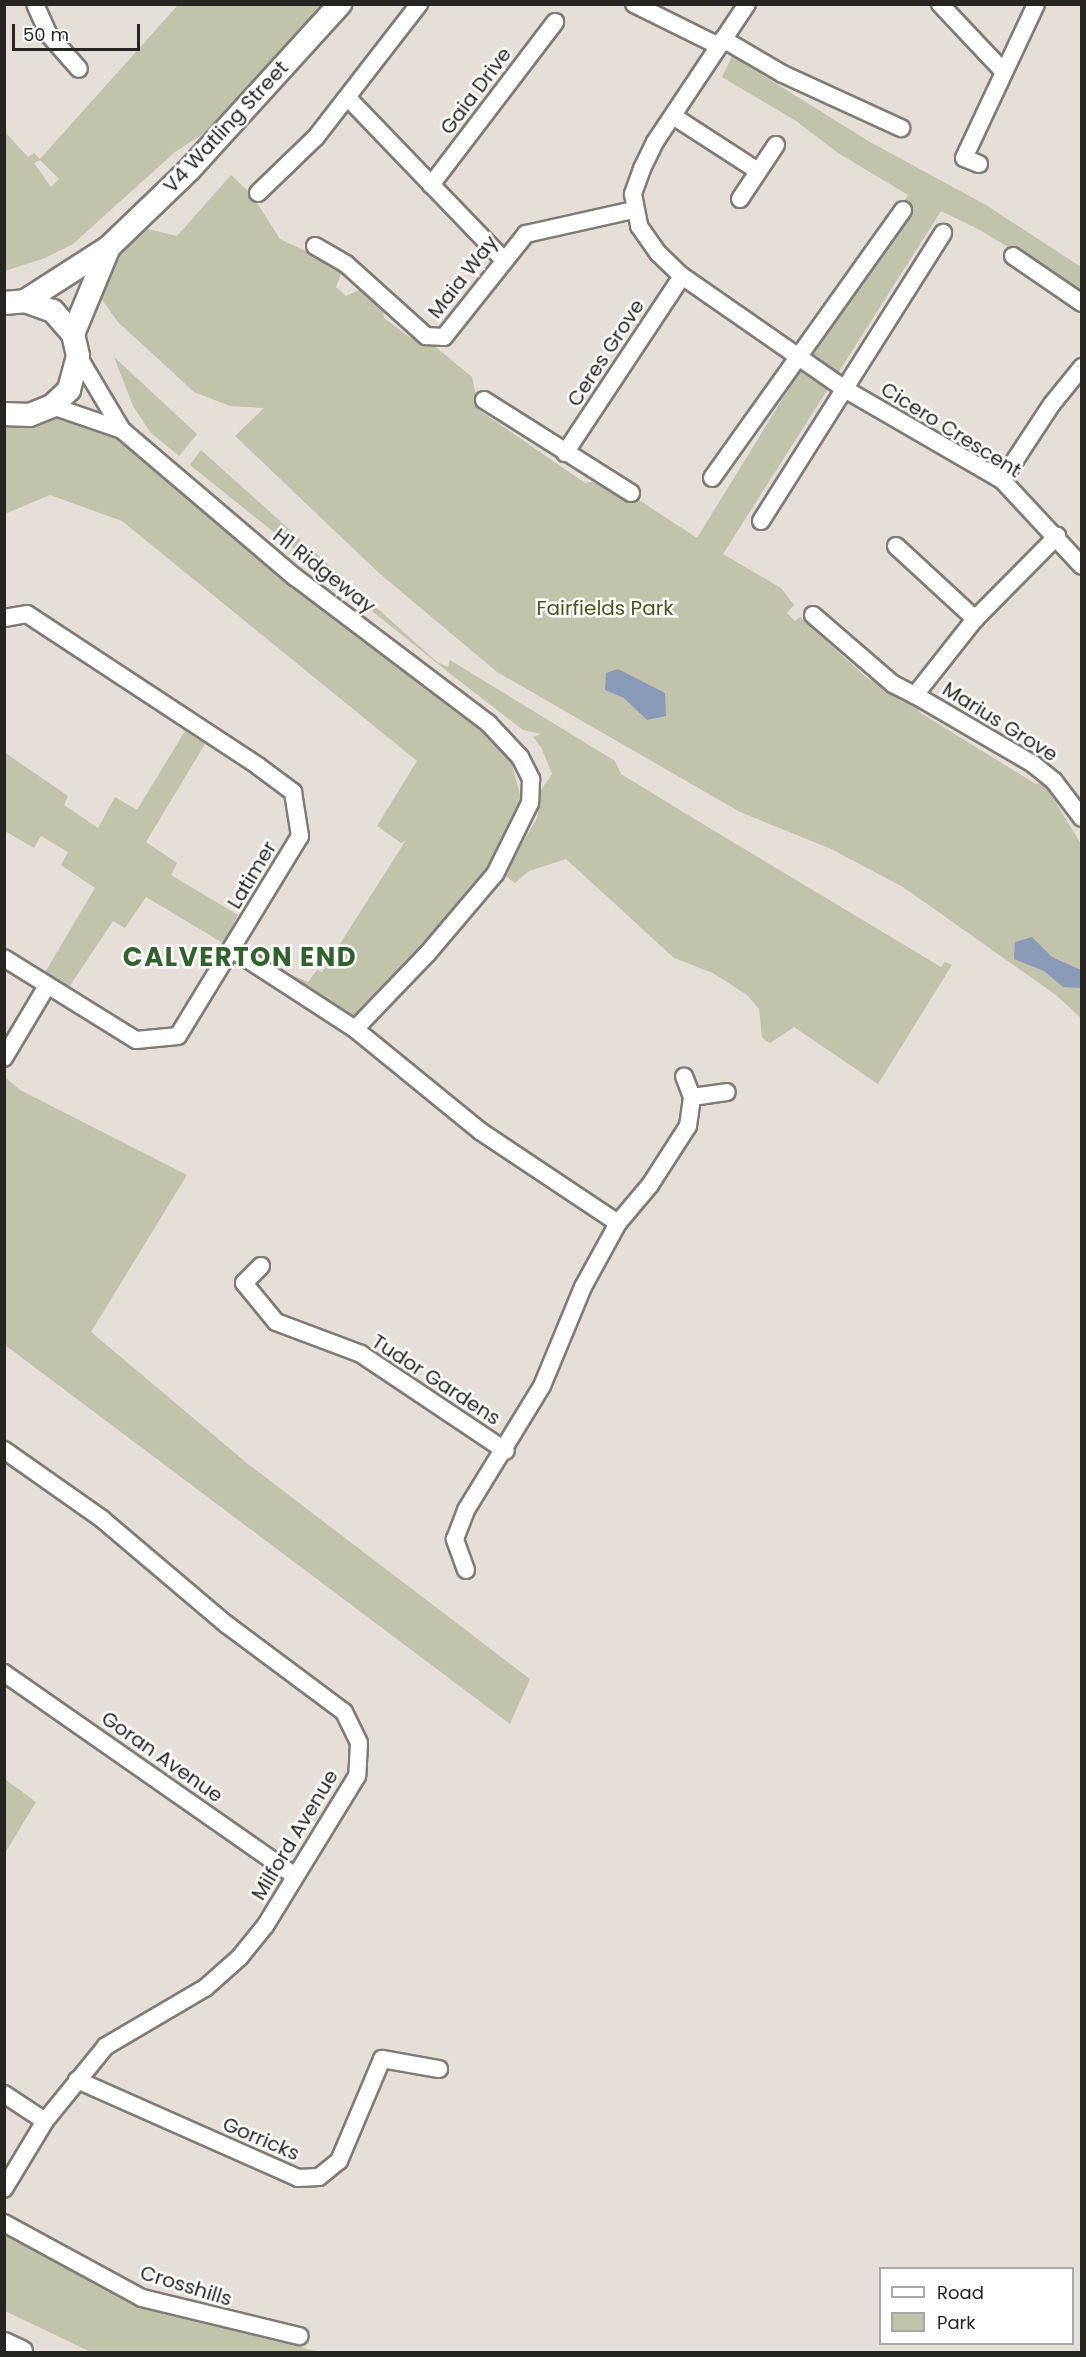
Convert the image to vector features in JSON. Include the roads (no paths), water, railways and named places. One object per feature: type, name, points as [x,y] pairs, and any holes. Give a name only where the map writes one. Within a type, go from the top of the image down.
[{"type":"street","points":[[35,4],[50,35],[79,69]]},
{"type":"street","name":"V4 Watling Street","points":[[15,302],[110,248],[190,169],[340,4]]},
{"type":"street","points":[[258,193],[316,137],[419,4]]},
{"type":"street","points":[[634,4],[721,42],[783,74],[901,128]]},
{"type":"street","points":[[633,210],[633,194],[642,169],[673,116],[747,4]]},
{"type":"street","points":[[940,4],[1004,72]]},
{"type":"street","points":[[979,164],[964,158],[1036,4]]},
{"type":"street","name":"Gaia Drive","points":[[431,185],[555,22]]},
{"type":"street","points":[[348,98],[503,259]]},
{"type":"street","points":[[673,116],[758,171]]},
{"type":"street","points":[[740,199],[776,145]]},
{"type":"street","name":"Maia Way","points":[[315,246],[346,264],[426,336],[444,337],[503,259],[526,234],[633,210]]},
{"type":"street","name":"Cicero Crescent","points":[[633,210],[658,253],[682,276],[801,355],[843,388],[1002,480],[1057,536],[1082,566]]},
{"type":"street","points":[[712,478],[903,210]]},
{"type":"street","points":[[761,521],[943,233]]},
{"type":"street","name":"V4 Watling Street","points":[[73,334],[110,248]]},
{"type":"street","points":[[1013,256],[1082,303]]},
{"type":"street","name":"Ceres Grove","points":[[566,453],[682,276]]},
{"type":"street","points":[[9,418],[52,406],[69,390],[78,356],[73,334],[53,311],[15,302]]},
{"type":"street","name":"H1 Ridgeway","points":[[78,356],[122,430],[295,577],[489,723],[525,763],[531,779],[530,803],[495,874],[428,953],[355,1029]]},
{"type":"street","points":[[1002,480],[1052,404],[1082,367]]},
{"type":"street","points":[[484,400],[631,493]]},
{"type":"street","name":"H1 Ridgeway","points":[[52,406],[122,430]]},
{"type":"street","name":"Marius Grove","points":[[915,695],[975,619],[1057,536]]},
{"type":"street","points":[[896,546],[975,619]]},
{"type":"street","name":"Latimer","points":[[4,618],[27,614],[293,792],[300,836],[178,1036],[136,1040],[4,958]]},
{"type":"street","name":"Marius Grove","points":[[813,615],[893,684],[1033,764],[1054,781],[1082,818]]},
{"type":"street","points":[[232,949],[355,1029],[480,1131],[618,1223]]},
{"type":"street","points":[[4,1058],[47,986]]},
{"type":"street","name":"Tudor Gardens","points":[[466,1570],[455,1539],[466,1510],[506,1451],[542,1386],[583,1287],[618,1223],[650,1185],[688,1126],[692,1097],[684,1076]]},
{"type":"street","points":[[692,1097],[727,1092]]},
{"type":"street","name":"Tudor Gardens","points":[[261,1266],[244,1283],[276,1322],[361,1354],[506,1451]]},
{"type":"street","name":"Milford Avenue","points":[[4,1450],[102,1519],[226,1624],[344,1712],[359,1743],[357,1776],[265,1926],[240,1957],[206,1988],[106,2046],[45,2121],[4,2189]]},
{"type":"street","name":"Goran Avenue","points":[[4,1672],[295,1876]]},
{"type":"street","name":"Gorricks","points":[[77,2080],[298,2178],[319,2177],[339,2161],[382,2059],[440,2069]]},
{"type":"street","points":[[4,2094],[45,2121]]},
{"type":"street","name":"Crosshills","points":[[4,2223],[142,2298],[299,2336]]},
{"type":"street","points":[[4,2344],[21,2352]]},
{"type":"water","points":[[618,669],[665,693],[666,716],[647,720],[624,698],[605,690],[606,673]]},
{"type":"water","points":[[1032,937],[1052,957],[1081,970],[1081,988],[1063,987],[1044,971],[1014,959],[1015,942]]},
{"type":"district","name":"CALVERTON END","points":[[240,958]]},
{"type":"park label","name":"Fairfields Park","points":[[605,608]]}]
